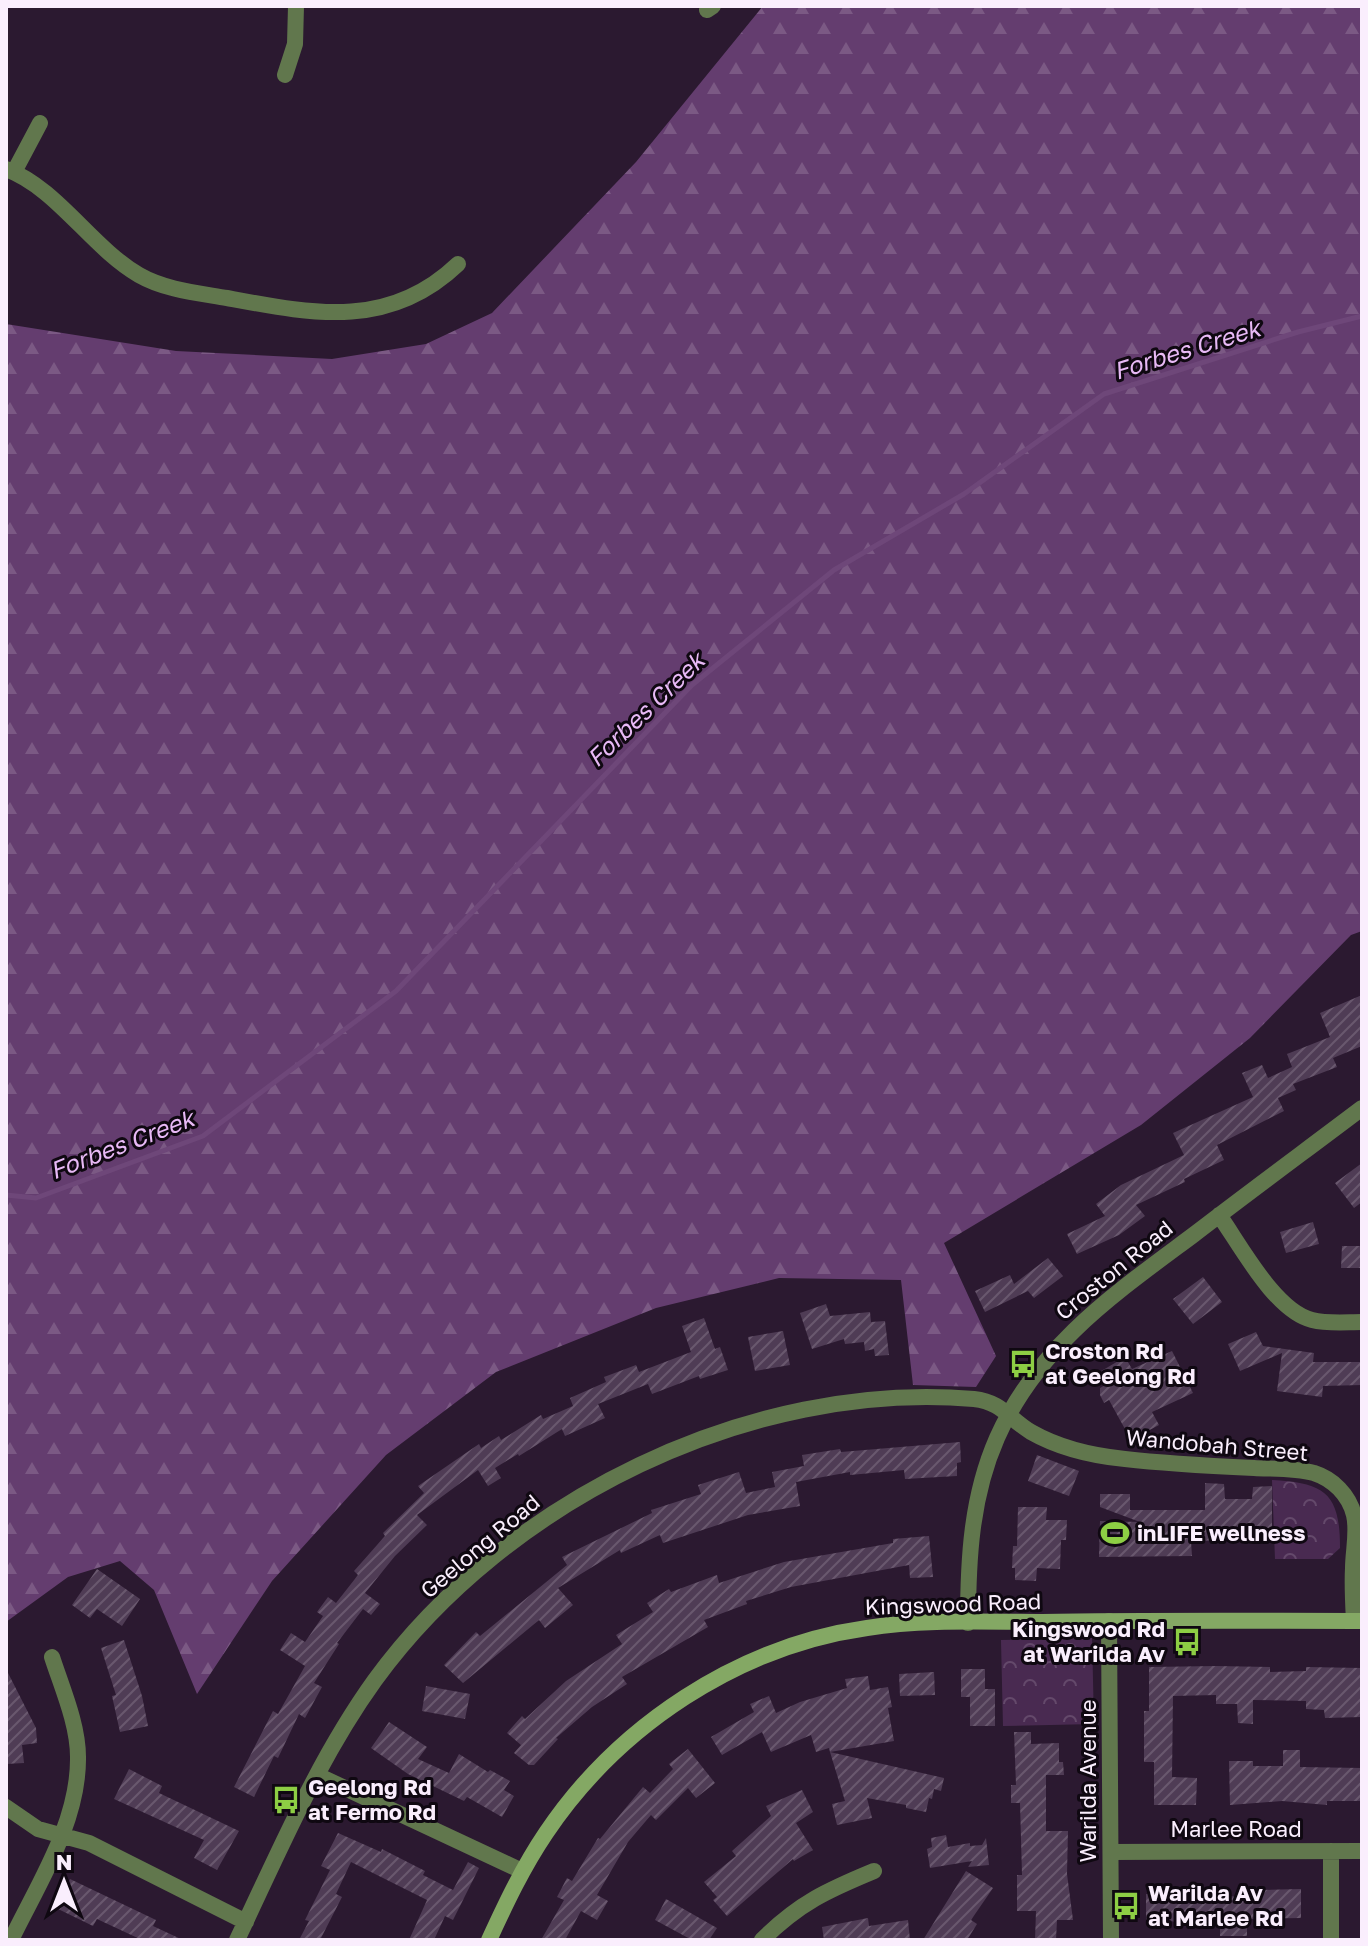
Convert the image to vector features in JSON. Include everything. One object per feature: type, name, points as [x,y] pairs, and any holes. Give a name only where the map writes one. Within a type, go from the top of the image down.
[{"type":"street","points":[[285,75],[295,44],[296,6]]},
{"type":"street","points":[[40,123],[10,170],[34,185],[109,254],[157,283],[283,309],[339,312],[396,304],[419,295],[458,264]]},
{"type":"street","name":"Croston Road","points":[[968,1623],[972,1525],[986,1467],[1010,1413],[1042,1365],[1078,1324],[1362,1108]]},
{"type":"street","points":[[1219,1215],[1282,1302],[1297,1314],[1312,1320],[1362,1322]]},
{"type":"street","name":"Geelong Road","points":[[237,1940],[317,1775],[356,1706],[397,1651],[462,1584],[538,1522],[606,1481],[675,1448],[762,1420],[842,1404],[959,1398],[980,1400],[1010,1413]]},
{"type":"street","name":"Wandobah Street","points":[[1010,1413],[1033,1433],[1090,1454],[1178,1464],[1303,1471],[1335,1484],[1354,1513],[1358,1621]]},
{"type":"street","name":"Warilda Avenue","points":[[1109,1621],[1111,1940]]},
{"type":"street","name":"Kingswood Road","points":[[489,1940],[522,1871],[568,1803],[624,1743],[666,1709],[703,1686],[747,1663],[792,1646],[838,1633],[890,1625],[1358,1621]]},
{"type":"street","points":[[11,1940],[73,1801],[78,1756],[70,1715],[52,1657]]},
{"type":"street","points":[[317,1775],[522,1871]]},
{"type":"street","points":[[6,1807],[38,1829],[89,1843],[246,1922]]},
{"type":"street","points":[[1331,1851],[1331,1940]]},
{"type":"street","name":"Marlee Road","points":[[1111,1852],[1362,1851]]},
{"type":"street","points":[[762,1940],[801,1906],[824,1891],[874,1871]]},
{"type":"green space","points":[[763,6],[1362,6],[1362,931],[1351,935],[1250,1038],[1141,1125],[944,1243],[996,1356],[976,1387],[913,1385],[901,1280],[779,1278],[656,1308],[496,1372],[386,1455],[272,1581],[197,1694],[154,1590],[120,1561],[68,1577],[6,1622],[6,324],[176,351],[332,359],[426,344],[492,313],[636,162]]},
{"type":"green space","points":[[1272,1480],[1305,1484],[1326,1494],[1337,1515],[1340,1548],[1328,1559],[1275,1559]]},
{"type":"green space","points":[[1092,1638],[1094,1724],[1003,1726],[1001,1640]]},
{"type":"building","points":[[1362,995],[1362,1046],[1333,1058],[1337,1067],[1293,1084],[1296,1090],[1278,1098],[1284,1111],[1217,1145],[1224,1160],[1136,1205],[1145,1216],[1119,1235],[1077,1254],[1067,1234],[1105,1216],[1096,1204],[1121,1185],[1184,1155],[1173,1133],[1253,1097],[1242,1073],[1262,1065],[1268,1078],[1292,1067],[1287,1054],[1330,1037],[1320,1013]]},
{"type":"building","points":[[1362,1163],[1362,1202],[1354,1208],[1335,1183]]},
{"type":"building","points":[[1313,1222],[1319,1244],[1286,1253],[1280,1232]]},
{"type":"building","points":[[1342,1246],[1362,1246],[1362,1268],[1341,1268]]},
{"type":"building","points":[[1048,1258],[1063,1276],[1034,1298],[1028,1291],[985,1312],[975,1291],[1010,1275],[1014,1284]]},
{"type":"building","points":[[1203,1277],[1222,1302],[1193,1324],[1173,1299]]},
{"type":"building","points":[[826,1304],[830,1316],[870,1312],[871,1322],[885,1321],[889,1355],[875,1356],[874,1349],[865,1351],[864,1342],[845,1344],[844,1339],[812,1349],[800,1313]]},
{"type":"building","points":[[704,1318],[715,1349],[720,1347],[728,1370],[700,1379],[699,1376],[652,1394],[648,1384],[598,1404],[605,1418],[565,1436],[562,1429],[518,1454],[495,1468],[501,1478],[488,1486],[478,1470],[417,1515],[427,1525],[395,1556],[365,1593],[380,1604],[371,1615],[363,1609],[337,1643],[314,1683],[322,1687],[305,1718],[299,1714],[278,1758],[274,1756],[254,1797],[234,1787],[273,1711],[278,1714],[305,1666],[280,1650],[291,1633],[305,1642],[323,1616],[317,1612],[328,1597],[336,1603],[358,1575],[354,1571],[385,1536],[383,1533],[424,1493],[418,1486],[479,1444],[481,1448],[499,1436],[501,1440],[541,1415],[543,1419],[573,1406],[570,1398],[606,1382],[604,1377],[636,1365],[639,1372],[691,1352],[682,1326]]},
{"type":"building","points":[[783,1331],[790,1365],[755,1371],[748,1337]]},
{"type":"building","points":[[1256,1332],[1263,1346],[1314,1353],[1313,1362],[1362,1362],[1362,1385],[1323,1386],[1322,1397],[1277,1391],[1282,1353],[1240,1371],[1228,1344]]},
{"type":"building","points":[[1172,1351],[1193,1393],[1152,1412],[1159,1425],[1131,1440],[1109,1400],[1104,1403],[1100,1395],[1100,1388],[1105,1385],[1098,1373],[1125,1357],[1132,1369]]},
{"type":"building","points":[[960,1442],[961,1462],[957,1463],[957,1476],[905,1479],[904,1470],[850,1475],[850,1472],[796,1482],[800,1506],[748,1515],[663,1543],[660,1535],[621,1553],[620,1550],[558,1588],[573,1605],[545,1628],[539,1620],[463,1683],[444,1665],[476,1632],[480,1636],[567,1565],[562,1557],[652,1513],[651,1510],[701,1494],[698,1485],[739,1472],[746,1493],[775,1487],[772,1472],[804,1466],[802,1455],[840,1449],[841,1452]]},
{"type":"building","points":[[1037,1455],[1079,1471],[1069,1496],[1028,1481]]},
{"type":"building","points":[[1205,1483],[1224,1484],[1225,1499],[1252,1499],[1253,1487],[1272,1486],[1272,1539],[1191,1541],[1192,1556],[1099,1557],[1100,1521],[1140,1522],[1100,1507],[1100,1494],[1130,1494],[1130,1510],[1205,1510]]},
{"type":"building","points":[[1018,1507],[1047,1507],[1046,1520],[1067,1520],[1066,1540],[1061,1540],[1060,1569],[1037,1568],[1036,1581],[1015,1580],[1015,1568],[1012,1568],[1013,1546],[1017,1546]]},
{"type":"building","points":[[929,1536],[933,1577],[910,1578],[909,1565],[791,1587],[746,1601],[747,1604],[704,1620],[708,1627],[622,1677],[627,1684],[592,1707],[556,1738],[534,1765],[529,1765],[514,1753],[521,1745],[507,1733],[522,1716],[525,1719],[566,1681],[622,1644],[616,1635],[653,1612],[647,1603],[669,1589],[671,1592],[717,1575],[719,1583],[784,1562],[893,1543],[893,1539]]},
{"type":"building","points":[[97,1569],[140,1599],[122,1626],[97,1609],[90,1618],[72,1605]]},
{"type":"building","points":[[124,1640],[148,1726],[120,1732],[112,1696],[116,1695],[101,1648]]},
{"type":"building","points":[[1149,1667],[1270,1667],[1270,1672],[1306,1671],[1306,1667],[1362,1668],[1362,1717],[1325,1718],[1324,1710],[1306,1709],[1306,1701],[1253,1700],[1253,1724],[1238,1723],[1237,1704],[1216,1704],[1216,1695],[1173,1696],[1172,1777],[1197,1778],[1196,1805],[1154,1805],[1154,1762],[1144,1762],[1144,1711],[1149,1711]]},
{"type":"building","points":[[6,1669],[36,1728],[37,1743],[22,1745],[24,1763],[6,1764]]},
{"type":"building","points":[[961,1669],[985,1669],[985,1689],[995,1689],[995,1726],[970,1726],[970,1697],[961,1697]]},
{"type":"building","points":[[934,1672],[935,1695],[900,1696],[899,1674]]},
{"type":"building","points":[[868,1676],[870,1690],[888,1687],[894,1741],[816,1752],[811,1735],[771,1752],[762,1732],[722,1755],[711,1737],[754,1712],[750,1704],[769,1696],[776,1713],[800,1702],[847,1688],[845,1679]]},
{"type":"building","points":[[426,1686],[470,1694],[465,1719],[422,1711]]},
{"type":"building","points":[[389,1722],[427,1747],[418,1759],[449,1773],[459,1754],[510,1781],[504,1790],[514,1796],[502,1817],[467,1797],[464,1801],[408,1774],[371,1748]]},
{"type":"building","points":[[1014,1732],[1031,1732],[1031,1744],[1059,1743],[1059,1762],[1063,1762],[1064,1775],[1046,1775],[1046,1831],[1068,1831],[1067,1874],[1073,1920],[1057,1920],[1056,1940],[1035,1940],[1036,1911],[1017,1911],[1017,1875],[1022,1875],[1020,1803],[1011,1803],[1011,1785],[1016,1785]]},
{"type":"building","points":[[688,1749],[715,1783],[696,1798],[688,1788],[656,1820],[651,1815],[628,1842],[597,1895],[608,1901],[597,1920],[581,1911],[565,1940],[541,1940],[564,1900],[557,1897],[567,1878],[572,1881],[598,1838],[643,1787],[650,1793],[673,1769],[669,1764]]},
{"type":"building","points":[[1283,1750],[1300,1750],[1300,1767],[1362,1768],[1362,1801],[1327,1801],[1327,1805],[1282,1801],[1230,1805],[1229,1761],[1253,1761],[1253,1766],[1283,1766]]},
{"type":"building","points":[[830,1752],[944,1778],[941,1791],[934,1789],[926,1812],[867,1798],[872,1818],[837,1825],[832,1804],[845,1801]]},
{"type":"building","points":[[129,1769],[162,1786],[159,1793],[239,1831],[217,1870],[194,1858],[204,1840],[114,1799]]},
{"type":"building","points":[[802,1790],[813,1812],[796,1823],[813,1850],[793,1859],[727,1916],[713,1900],[717,1897],[704,1882],[736,1856],[732,1851],[771,1816],[766,1806]]},
{"type":"building","points":[[338,1833],[381,1852],[382,1849],[425,1871],[423,1875],[453,1890],[468,1862],[479,1868],[453,1920],[445,1916],[434,1940],[409,1940],[427,1900],[351,1862],[336,1894],[342,1897],[320,1940],[299,1940],[309,1921],[305,1920],[330,1870],[321,1866]]},
{"type":"building","points":[[946,1835],[948,1847],[970,1843],[970,1846],[982,1845],[986,1838],[989,1865],[968,1867],[972,1861],[930,1868],[927,1849],[932,1847],[931,1838]]},
{"type":"building","points":[[966,1871],[993,1888],[971,1920],[977,1924],[967,1940],[923,1940]]},
{"type":"building","points":[[70,1879],[156,1920],[153,1926],[183,1940],[142,1940],[97,1919],[93,1926],[56,1908]]},
{"type":"building","points":[[1301,1889],[1301,1918],[1247,1919],[1247,1936],[1220,1936],[1220,1922],[1146,1921],[1146,1894],[1256,1897],[1256,1890]]},
{"type":"building","points":[[666,1899],[717,1928],[709,1940],[692,1940],[655,1920]]},
{"type":"building","points":[[868,1918],[869,1926],[908,1920],[910,1940],[824,1940],[822,1927]]},
{"type":"waterway","name":"Forbes Creek","points":[[6,1195],[36,1198],[203,1136],[396,991],[692,685],[834,570],[964,494],[1104,394],[1298,332],[1362,316]]},
{"type":"place","name":"Croston Rd at Geelong Rd","points":[[1023,1364]]},
{"type":"place","name":"inLIFE wellness","points":[[1115,1533]]},
{"type":"place","name":"Kingswood Rd at Warilda Av","points":[[1187,1642]]},
{"type":"place","name":"Geelong Rd at Fermo Rd","points":[[286,1800]]},
{"type":"place","name":"Warilda Av at Marlee Rd","points":[[1126,1906]]}]
